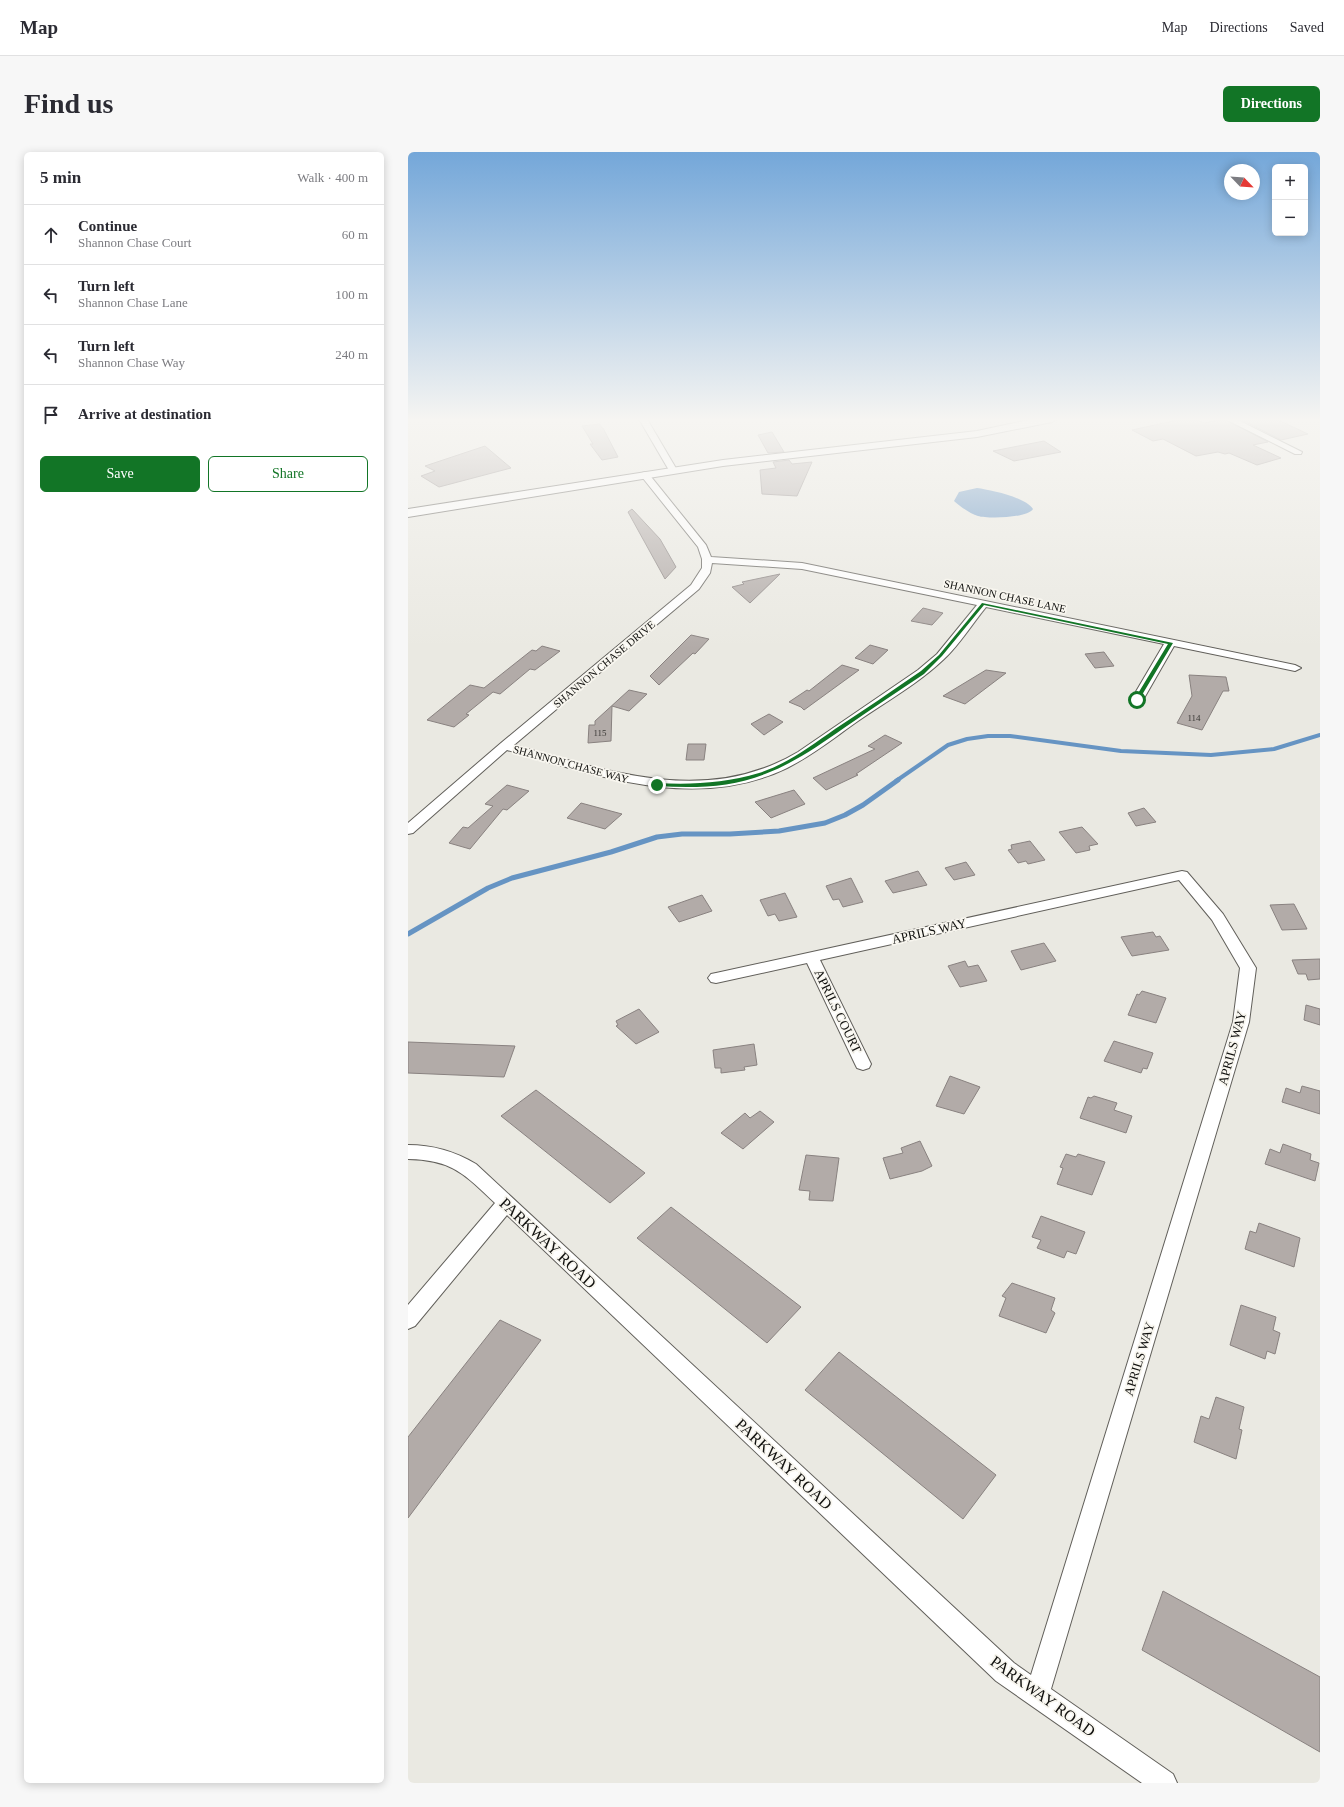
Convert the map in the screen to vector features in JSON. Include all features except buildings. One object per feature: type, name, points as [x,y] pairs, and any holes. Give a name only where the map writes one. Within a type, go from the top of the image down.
[{"type":"street","points":[[408,513],[520,495]]},
{"type":"street","points":[[661,495],[703,547],[708,560]]},
{"type":"street","name":"SHANNON CHASE LANE","points":[[708,560],[802,566],[1295,668]]},
{"type":"street","name":"SHANNON CHASE DRIVE","points":[[408,830],[505,746],[695,587],[706,573],[708,560]]},
{"type":"street","name":"SHANNON CHASE WAY","points":[[505,746],[626,779],[657,785],[711,785],[736,781],[762,773],[798,757],[922,672],[940,656],[983,604]]},
{"type":"street","points":[[1137,700],[1170,643]]},
{"type":"street","name":"APRILS WAY","points":[[716,978],[1182,875],[1218,917],[1248,968],[1242,1022],[1037,1694]]},
{"type":"street","name":"APRILS COURT","points":[[812,958],[864,1064]]},
{"type":"street","name":"PARKWAY ROAD","points":[[408,1152],[424,1152],[452,1158],[470,1169],[1006,1672],[1163,1783]]},
{"type":"street","points":[[408,1320],[506,1203]]},
{"type":"water","points":[[957,495],[1007,495],[1023,501],[1033,509],[1030,512],[1016,516],[983,517],[969,512],[954,501]]},
{"type":"waterway","points":[[896,781],[948,745],[967,739],[988,736],[1010,736],[1121,751],[1211,755],[1274,749],[1320,735]]},
{"type":"waterway","points":[[408,934],[488,888],[512,878],[611,852],[657,837],[682,834],[730,834],[779,831],[825,823],[845,815],[863,805],[898,780]]},
{"type":"route","points":[[657,785],[711,785],[736,781],[782,766],[798,757],[922,672],[940,656],[983,604],[1170,643],[1137,700]]}]
